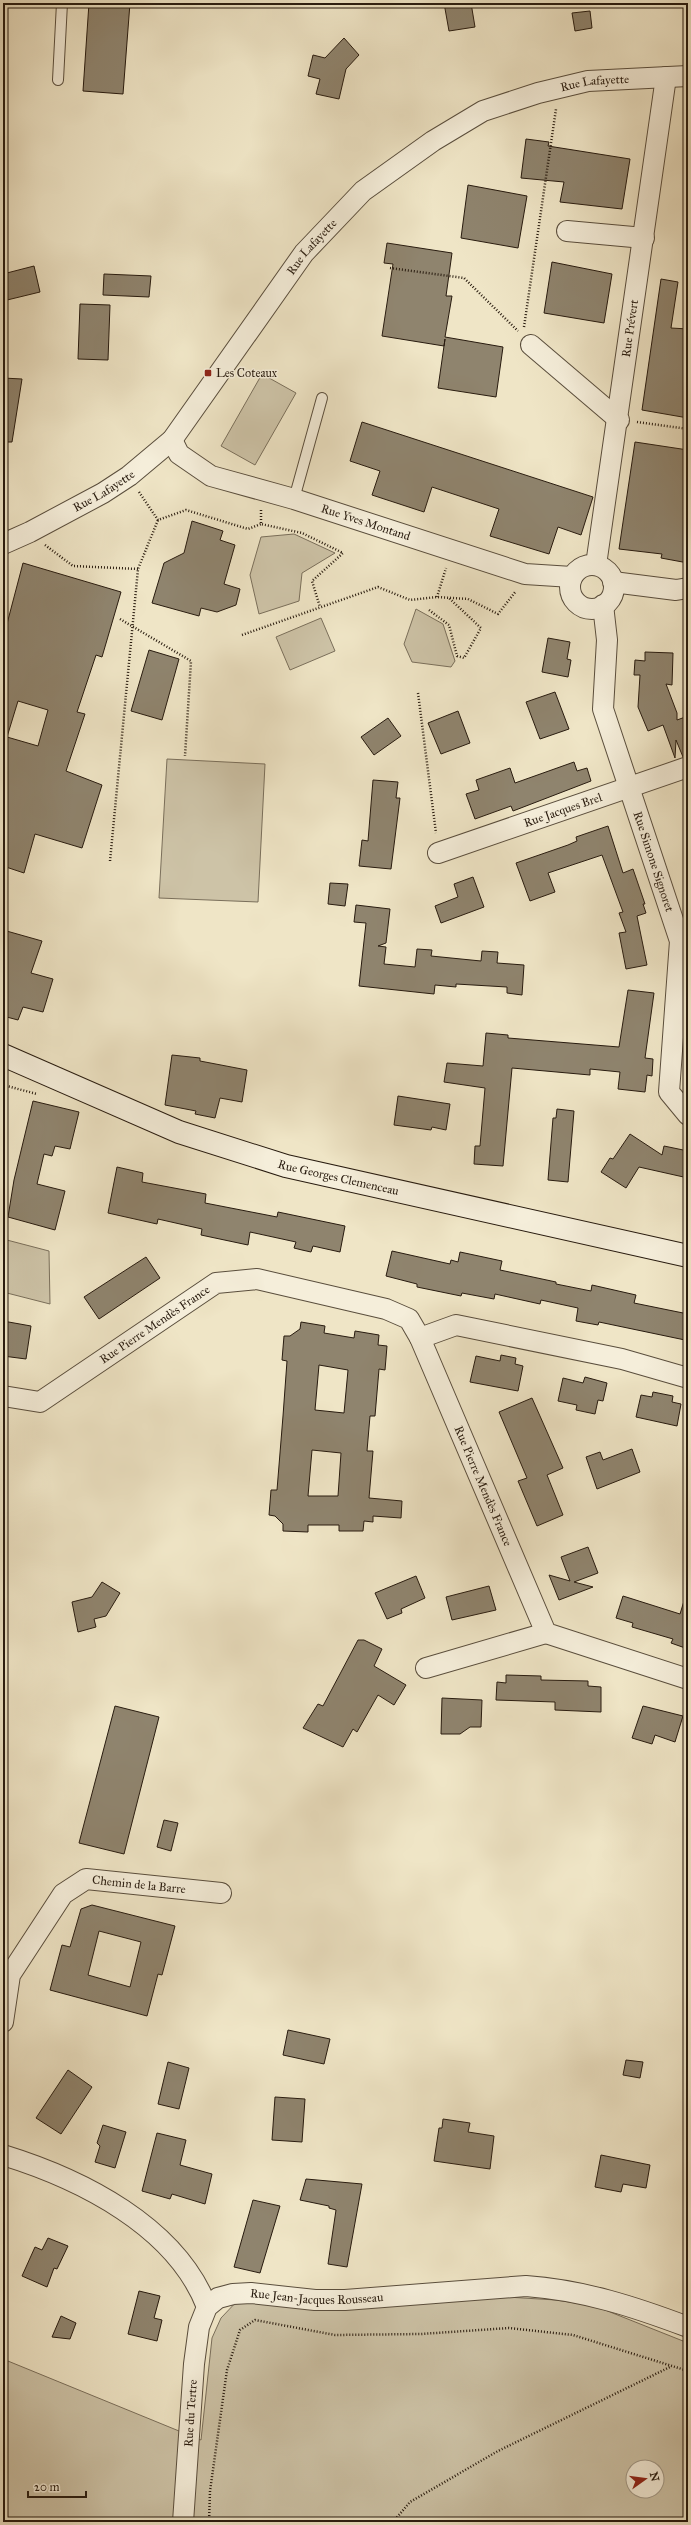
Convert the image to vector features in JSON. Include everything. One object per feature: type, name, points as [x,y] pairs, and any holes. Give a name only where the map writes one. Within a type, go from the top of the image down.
[{"type":"street","name":"Rue Lafayette","points":[[6,543],[103,493],[129,476],[172,440],[304,254],[363,191],[433,141],[483,111],[559,88],[588,81],[688,76]]},
{"type":"street","name":"Rue Prévert","points":[[596,565],[619,420],[666,77]]},
{"type":"street","points":[[567,231],[644,238]]},
{"type":"street","points":[[527,340],[619,420]]},
{"type":"street","name":"Rue Yves Montand","points":[[172,440],[179,454],[211,476],[294,499],[525,574],[572,577]]},
{"type":"street","points":[[596,565],[607,571],[613,582],[612,595],[604,605],[590,608],[577,603],[570,590],[572,577],[582,567],[596,565]]},
{"type":"street","points":[[613,582],[676,590],[688,588]]},
{"type":"street","name":"Rue Simone Signoret","points":[[604,605],[607,640],[603,709],[680,941],[669,1092],[688,1115]]},
{"type":"street","name":"Rue Jacques Brel","points":[[438,853],[688,767]]},
{"type":"street","name":"Rue Georges Clemenceau","points":[[3,1055],[179,1132],[286,1166],[688,1256]]},
{"type":"street","name":"Rue Pierre Mendès France","points":[[3,1396],[40,1402],[216,1283],[257,1279],[386,1309],[408,1319],[420,1338],[546,1633]]},
{"type":"street","points":[[420,1338],[456,1325],[622,1360],[688,1378]]},
{"type":"street","points":[[426,1668],[546,1633],[688,1679]]},
{"type":"street","name":"Chemin de la Barre","points":[[3,2022],[10,1975],[63,1894],[86,1879],[221,1894]]},
{"type":"street","points":[[3,2155],[42,2167],[95,2192],[160,2238],[189,2270],[207,2307]]},
{"type":"street","name":"Rue Jean-Jacques Rousseau","points":[[207,2307],[218,2298],[233,2294],[250,2293],[315,2300],[526,2286],[553,2288],[623,2303],[688,2327]]},
{"type":"street","name":"Rue du Tertre","points":[[183,2522],[194,2364],[199,2327],[207,2307]]},
{"type":"lane","points":[[58,80],[62,3]]},
{"type":"lane","points":[[294,499],[322,398]]},
{"type":"path","points":[[527,340],[559,88]]},
{"type":"path","points":[[390,268],[464,278],[527,340]]},
{"type":"path","points":[[619,420],[688,429]]},
{"type":"path","points":[[144,486],[138,491],[158,520]]},
{"type":"path","points":[[261,490],[261,524]]},
{"type":"path","points":[[110,862],[138,569],[158,520],[186,510],[248,529],[261,524],[302,533],[343,553],[312,581],[320,607]]},
{"type":"path","points":[[45,545],[73,566],[138,569]]},
{"type":"path","points":[[437,597],[452,551]]},
{"type":"path","points":[[242,635],[378,587],[410,600],[437,597],[468,599],[498,614],[520,586],[525,574]]},
{"type":"path","points":[[429,610],[449,625],[457,656],[464,658],[481,628],[448,598]]},
{"type":"path","points":[[120,619],[191,661],[185,756]]},
{"type":"path","points":[[418,693],[438,853]]},
{"type":"path","points":[[209,2522],[210,2490],[227,2370],[240,2330],[255,2320],[335,2335],[421,2334],[509,2328],[573,2335],[671,2367],[688,2371]]},
{"type":"path","points":[[393,2522],[410,2502],[498,2450],[573,2415],[644,2378],[671,2367]]},
{"type":"shaded area","points":[[262,374],[296,393],[255,465],[221,446]]},
{"type":"shaded area","points":[[294,534],[335,553],[302,573],[299,601],[259,614],[250,575],[261,537]]},
{"type":"shaded area","points":[[416,609],[443,624],[455,661],[451,667],[412,662],[404,644]]},
{"type":"shaded area","points":[[321,618],[335,651],[290,670],[276,637]]},
{"type":"shaded area","points":[[167,759],[265,764],[258,902],[159,898]]},
{"type":"shaded area","points":[[3,1239],[49,1251],[50,1304],[3,1292]]},
{"type":"shaded area","points":[[490,2296],[556,2300],[595,2306],[688,2343],[688,2522],[3,2522],[3,2359],[201,2440],[212,2338],[221,2318],[240,2298]]},
{"type":"building","points":[[89,3],[130,3],[123,94],[83,91]]},
{"type":"building","points":[[444,3],[471,3],[475,27],[449,31]]},
{"type":"building","points":[[590,11],[592,28],[575,31],[572,13]]},
{"type":"building","points":[[344,38],[359,55],[346,69],[339,99],[316,94],[320,79],[308,76],[313,55],[325,58]]},
{"type":"building","points":[[526,139],[549,142],[548,146],[630,159],[622,209],[560,202],[564,182],[521,178]]},
{"type":"building","points":[[468,185],[527,196],[518,248],[461,238]]},
{"type":"building","points":[[387,243],[452,253],[446,296],[452,296],[445,337],[503,347],[496,397],[438,388],[444,346],[382,336],[393,264],[384,263]]},
{"type":"building","points":[[552,262],[612,274],[604,323],[544,313]]},
{"type":"building","points":[[34,266],[40,292],[3,301],[3,274]]},
{"type":"building","points":[[104,274],[151,276],[149,297],[103,295]]},
{"type":"building","points":[[661,279],[678,282],[671,328],[688,329],[688,418],[642,410]]},
{"type":"building","points":[[80,304],[110,305],[108,360],[78,359]]},
{"type":"building","points":[[3,378],[22,379],[12,442],[3,442]]},
{"type":"building","points":[[362,422],[593,497],[581,535],[558,527],[549,554],[490,536],[499,509],[432,487],[424,512],[372,495],[380,471],[350,461]]},
{"type":"building","points":[[635,442],[688,450],[688,563],[661,558],[662,554],[619,549]]},
{"type":"building","points":[[192,521],[223,531],[220,540],[235,545],[224,584],[240,589],[236,605],[217,612],[201,608],[199,616],[152,603],[164,563],[184,553]]},
{"type":"building","points":[[23,563],[121,592],[102,657],[96,655],[77,712],[85,714],[66,771],[102,785],[82,848],[35,834],[24,873],[3,866],[3,639]],"holes":[[[18,701],[48,710],[38,746],[7,737]]]},
{"type":"building","points":[[548,638],[570,642],[567,659],[571,660],[568,677],[542,672]]},
{"type":"building","points":[[149,650],[179,659],[162,720],[131,711]]},
{"type":"building","points":[[645,652],[673,653],[672,685],[666,684],[677,713],[677,720],[688,716],[688,756],[683,757],[676,740],[675,758],[663,725],[648,731],[638,707],[640,675],[634,675],[635,660],[645,661]]},
{"type":"building","points":[[555,692],[569,729],[540,739],[526,702]]},
{"type":"building","points":[[458,711],[470,743],[441,754],[428,723]]},
{"type":"building","points":[[388,718],[401,736],[374,755],[361,737]]},
{"type":"building","points":[[574,762],[577,771],[587,768],[591,781],[513,811],[511,806],[475,819],[466,794],[479,790],[476,780],[510,768],[515,783]]},
{"type":"building","points":[[373,780],[398,782],[396,798],[400,798],[391,869],[359,866],[362,840],[368,841]]},
{"type":"building","points":[[608,826],[623,873],[633,869],[645,904],[643,904],[646,913],[637,916],[647,965],[626,969],[619,933],[626,932],[619,913],[623,912],[602,855],[548,873],[555,892],[530,901],[516,863],[568,845],[577,841],[576,837]]},
{"type":"building","points":[[473,877],[484,907],[441,923],[435,906],[458,897],[454,884]]},
{"type":"building","points":[[330,883],[348,884],[345,906],[328,904]]},
{"type":"building","points":[[356,905],[390,909],[386,943],[378,946],[386,947],[384,964],[415,967],[417,949],[432,950],[431,956],[481,961],[482,951],[498,952],[497,963],[524,965],[522,995],[507,993],[507,987],[456,984],[456,987],[435,985],[434,994],[359,986],[366,923],[354,922]]},
{"type":"building","points":[[3,930],[42,941],[31,973],[53,979],[43,1012],[23,1007],[18,1020],[3,1016]]},
{"type":"building","points":[[628,990],[654,993],[645,1058],[653,1059],[652,1076],[647,1075],[645,1092],[618,1089],[620,1072],[590,1069],[590,1075],[512,1068],[503,1166],[474,1164],[475,1146],[480,1146],[485,1088],[444,1082],[447,1063],[483,1066],[486,1033],[508,1035],[508,1038],[619,1047]]},
{"type":"building","points":[[172,1055],[200,1058],[200,1061],[247,1070],[242,1102],[220,1098],[215,1118],[195,1114],[196,1111],[165,1105]]},
{"type":"building","points":[[398,1096],[450,1104],[446,1130],[432,1127],[431,1130],[394,1125]]},
{"type":"building","points":[[33,1101],[79,1112],[70,1149],[55,1146],[52,1156],[44,1154],[37,1184],[65,1191],[55,1230],[8,1217],[14,1180]]},
{"type":"building","points":[[557,1109],[574,1111],[568,1182],[548,1180],[553,1118],[556,1118]]},
{"type":"building","points":[[630,1134],[662,1155],[664,1146],[688,1151],[688,1178],[639,1167],[626,1188],[601,1172],[610,1158],[613,1159]]},
{"type":"building","points":[[117,1167],[143,1173],[142,1182],[206,1194],[205,1203],[277,1217],[278,1212],[345,1226],[340,1252],[313,1246],[311,1252],[302,1250],[294,1248],[296,1242],[250,1232],[248,1245],[201,1235],[202,1229],[158,1219],[157,1224],[108,1213]]},
{"type":"building","points":[[392,1251],[450,1264],[451,1260],[458,1262],[460,1252],[502,1261],[500,1270],[556,1282],[556,1284],[591,1291],[592,1285],[636,1295],[634,1303],[688,1314],[685,1340],[599,1322],[598,1325],[576,1321],[578,1308],[541,1300],[540,1304],[495,1294],[494,1299],[462,1293],[461,1296],[417,1287],[417,1284],[386,1276]]},
{"type":"building","points":[[146,1257],[160,1278],[99,1319],[84,1297]]},
{"type":"building","points":[[3,1321],[31,1326],[26,1359],[3,1356]]},
{"type":"building","points":[[301,1322],[325,1326],[324,1333],[354,1338],[355,1331],[379,1335],[378,1345],[387,1346],[385,1370],[379,1369],[375,1416],[370,1416],[367,1451],[373,1451],[369,1498],[402,1501],[401,1518],[373,1516],[373,1522],[364,1521],[363,1531],[339,1531],[339,1525],[308,1525],[308,1532],[283,1531],[283,1524],[275,1516],[269,1515],[271,1490],[277,1490],[287,1361],[282,1360],[284,1336],[290,1336],[300,1329]],"holes":[[[319,1365],[348,1370],[344,1413],[315,1410]],[[312,1450],[341,1453],[338,1496],[308,1496]]]},
{"type":"building","points":[[501,1355],[516,1358],[515,1364],[523,1366],[518,1391],[470,1382],[476,1356],[500,1361]]},
{"type":"building","points":[[585,1377],[607,1383],[603,1401],[598,1400],[595,1414],[576,1410],[577,1405],[558,1401],[563,1378],[583,1383]]},
{"type":"building","points":[[653,1392],[673,1396],[672,1402],[681,1404],[677,1426],[636,1417],[641,1395],[652,1397]]},
{"type":"building","points":[[532,1398],[563,1468],[547,1475],[563,1515],[537,1526],[518,1481],[527,1478],[499,1412]]},
{"type":"building","points":[[632,1449],[640,1472],[597,1489],[586,1457],[600,1452],[603,1460]]},
{"type":"building","points":[[588,1547],[598,1573],[574,1582],[593,1587],[559,1600],[549,1575],[570,1581],[561,1557]]},
{"type":"building","points":[[416,1576],[425,1598],[401,1609],[402,1613],[387,1619],[375,1593]]},
{"type":"building","points":[[102,1582],[120,1593],[106,1616],[94,1619],[96,1627],[78,1632],[72,1602],[92,1597]]},
{"type":"building","points":[[489,1586],[496,1610],[452,1620],[446,1597]]},
{"type":"building","points":[[623,1596],[680,1614],[684,1601],[688,1602],[688,1649],[671,1643],[673,1639],[632,1627],[633,1623],[616,1618]]},
{"type":"building","points":[[358,1640],[364,1640],[382,1649],[374,1666],[406,1685],[394,1705],[378,1695],[357,1732],[353,1729],[343,1747],[303,1728],[318,1704],[323,1706]]},
{"type":"building","points":[[506,1675],[541,1676],[541,1680],[588,1681],[588,1686],[601,1687],[601,1712],[555,1710],[555,1702],[496,1700],[497,1682],[506,1683]]},
{"type":"building","points":[[442,1698],[482,1700],[481,1727],[470,1727],[460,1734],[441,1734]]},
{"type":"building","points":[[115,1706],[159,1717],[124,1854],[79,1843]]},
{"type":"building","points":[[643,1706],[683,1716],[675,1742],[655,1735],[652,1744],[632,1738]]},
{"type":"building","points":[[164,1820],[178,1823],[171,1851],[157,1847]]},
{"type":"building","points":[[92,1905],[175,1926],[162,1975],[158,1974],[147,2016],[50,1990],[62,1945],[70,1947],[81,1909]],"holes":[[[99,1931],[141,1942],[130,1987],[88,1975]]]},
{"type":"building","points":[[288,2030],[330,2039],[324,2064],[283,2055]]},
{"type":"building","points":[[626,2060],[643,2062],[640,2078],[623,2075]]},
{"type":"building","points":[[168,2062],[189,2068],[179,2109],[158,2104]]},
{"type":"building","points":[[68,2070],[92,2087],[61,2134],[36,2118]]},
{"type":"building","points":[[275,2097],[305,2099],[302,2142],[272,2140]]},
{"type":"building","points":[[443,2119],[470,2123],[468,2132],[494,2136],[490,2169],[434,2161],[439,2128],[442,2128]]},
{"type":"building","points":[[103,2125],[126,2132],[115,2168],[95,2162],[100,2146],[97,2143]]},
{"type":"building","points":[[157,2133],[186,2140],[180,2165],[212,2174],[205,2204],[172,2194],[170,2199],[142,2191]]},
{"type":"building","points":[[601,2155],[650,2165],[646,2188],[623,2184],[621,2192],[595,2187]]},
{"type":"building","points":[[306,2179],[362,2184],[347,2267],[328,2264],[336,2210],[329,2208],[329,2206],[300,2200]]},
{"type":"building","points":[[253,2200],[280,2206],[260,2273],[234,2267]]},
{"type":"building","points":[[48,2238],[68,2246],[57,2269],[54,2268],[47,2287],[22,2276],[35,2247],[42,2250]]},
{"type":"building","points":[[139,2291],[160,2296],[154,2318],[162,2320],[157,2341],[128,2334]]},
{"type":"building","points":[[61,2316],[76,2323],[70,2339],[52,2337]]},
{"type":"place","name":"Les Coteaux","points":[[208,373]]}]
